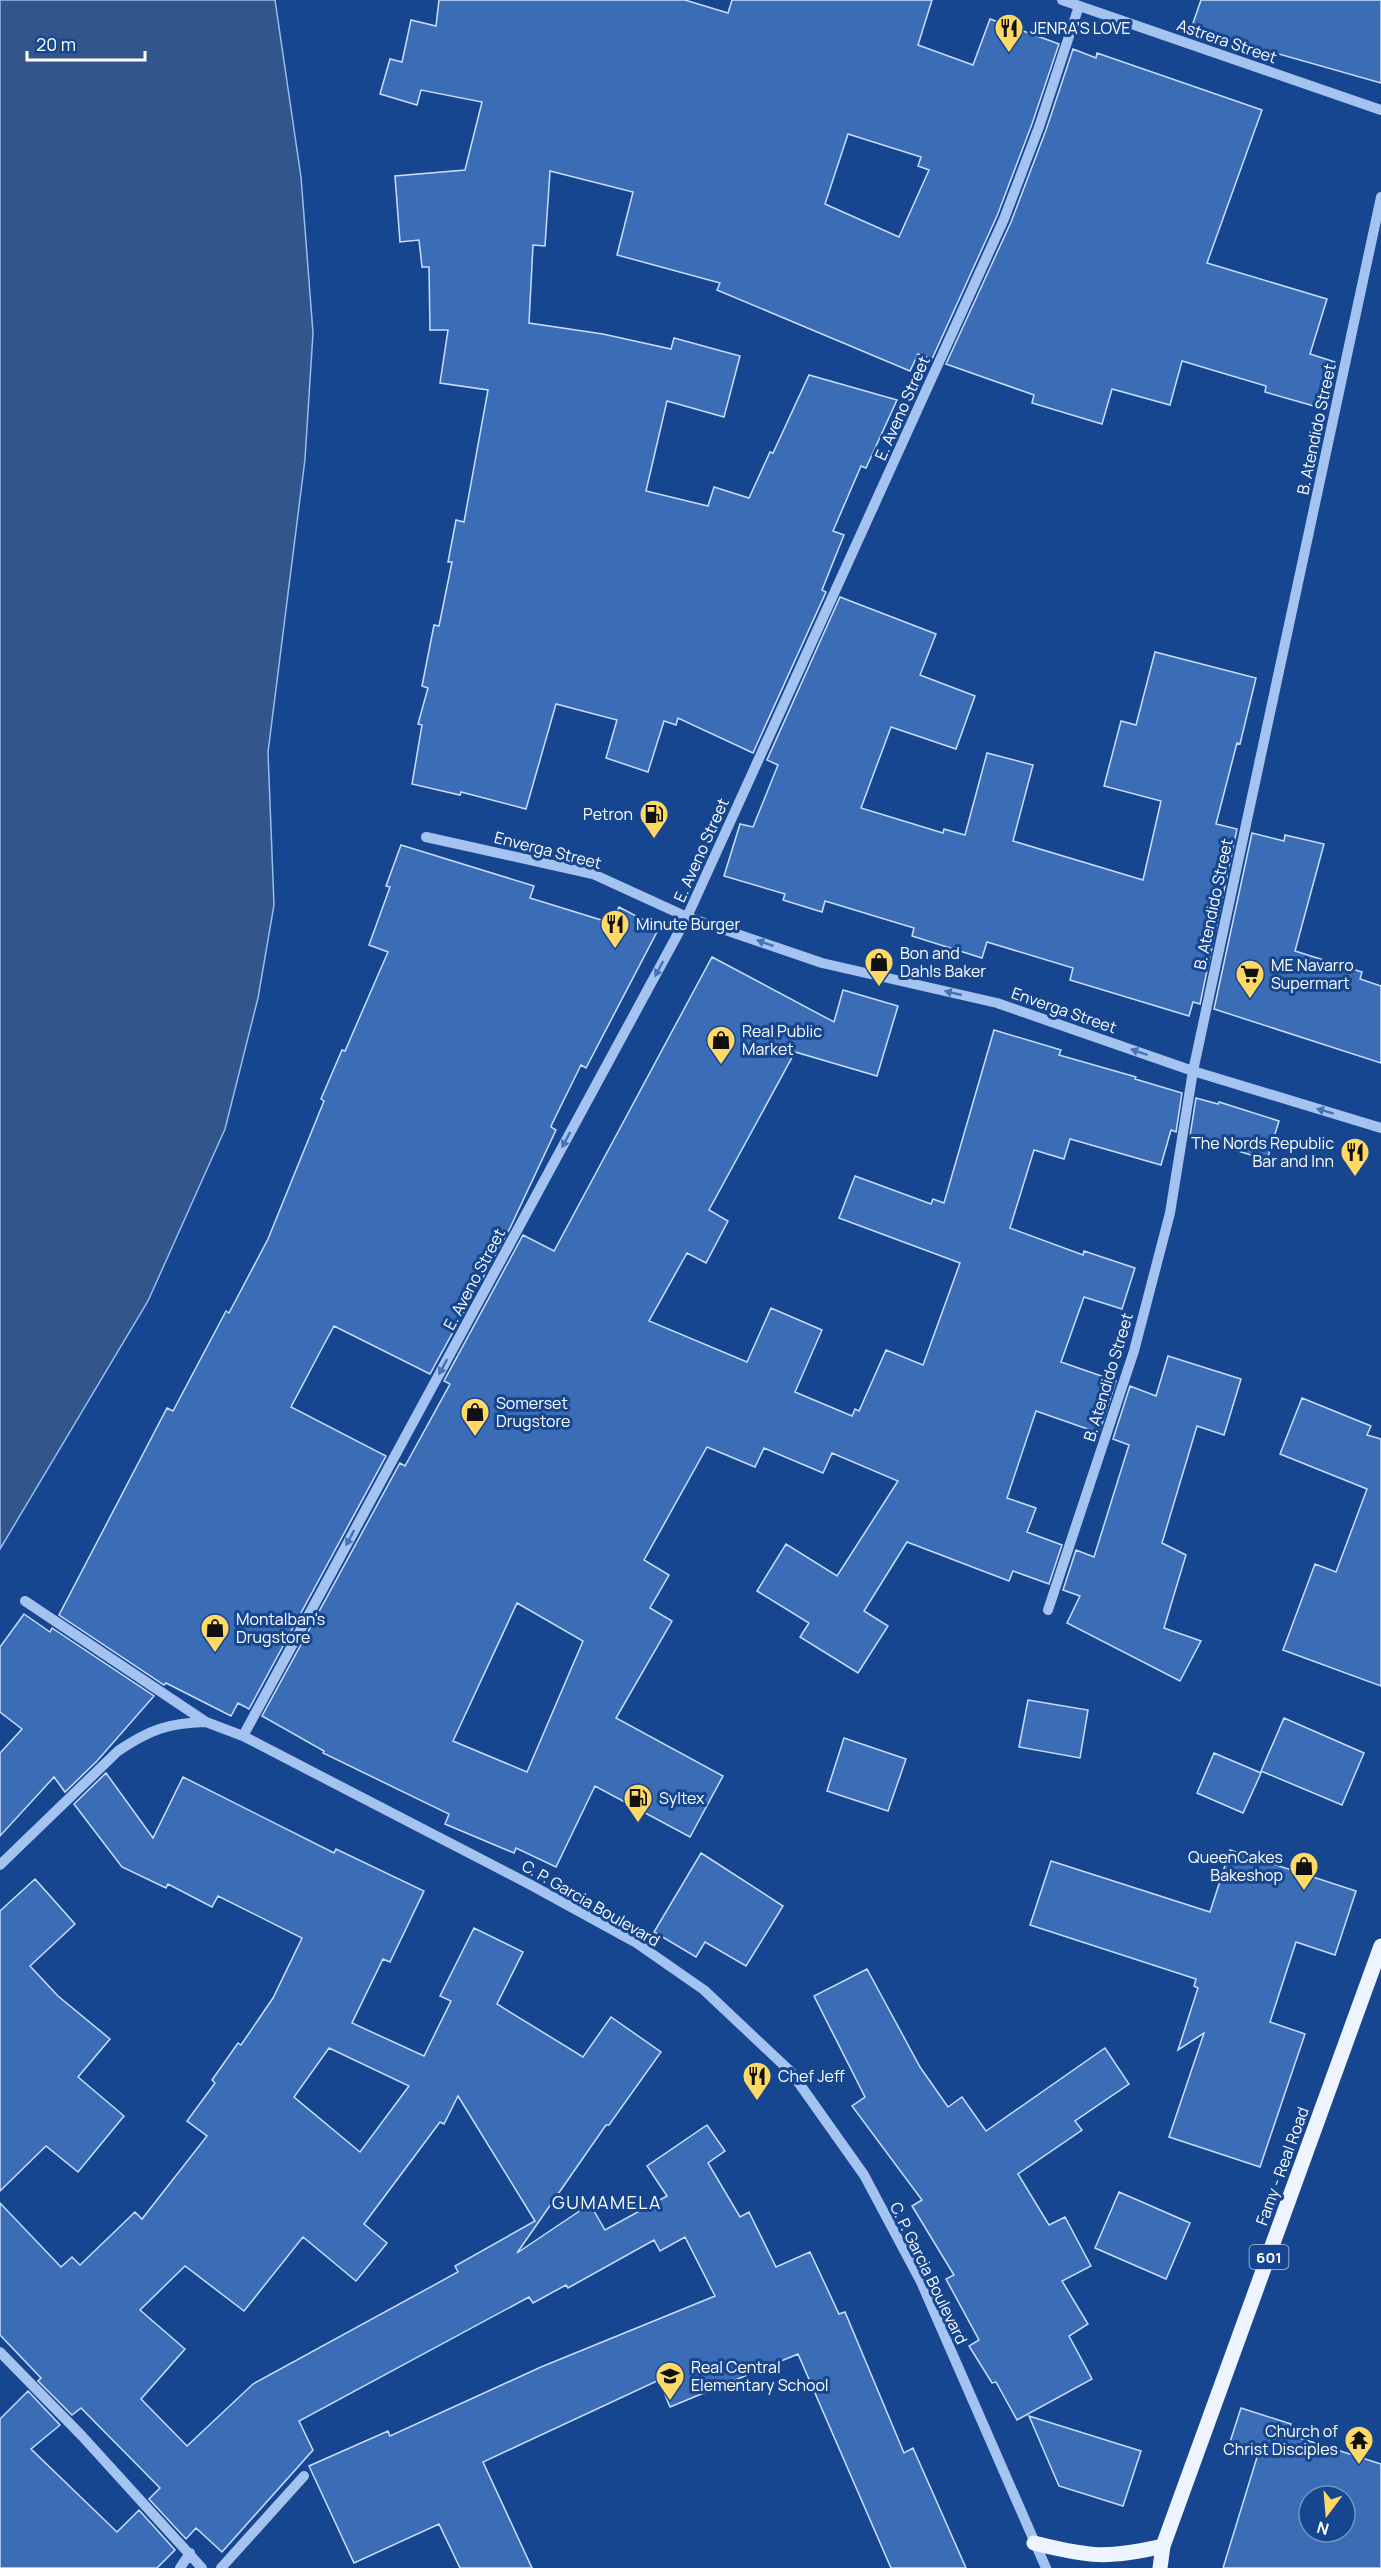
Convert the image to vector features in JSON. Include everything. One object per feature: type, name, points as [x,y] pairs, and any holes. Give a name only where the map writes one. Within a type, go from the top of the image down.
[{"type":"main road","name":"Famy - Real Road","points":[[1160,2568],[1163,2546],[1381,1946]]},
{"type":"main road","points":[[1034,2543],[1083,2555],[1105,2556],[1163,2546]]},
{"type":"street","name":"Astrera Street","points":[[1062,0],[1381,110]]},
{"type":"street","name":"E. Aveno Street","points":[[243,1736],[687,917],[1004,219],[1039,127],[1079,6]]},
{"type":"street","name":"B. Atendido Street","points":[[1048,1610],[1134,1351],[1170,1213],[1193,1071],[1381,197]]},
{"type":"street","name":"Enverga Street","points":[[426,837],[592,874],[687,917],[822,963],[997,1003],[1193,1071],[1381,1128]]},
{"type":"street","points":[[25,1601],[206,1722]]},
{"type":"street","name":"C. P. Garcia Boulevard","points":[[206,1722],[243,1736],[531,1885],[635,1942],[704,1990],[791,2072],[864,2175],[921,2282],[1046,2568]]},
{"type":"street","points":[[0,1865],[118,1751],[160,1728],[179,1723],[206,1722]]},
{"type":"street","points":[[0,2352],[202,2568]]},
{"type":"street","points":[[221,2568],[304,2476]]},
{"type":"street","points":[[180,2568],[190,2553]]},
{"type":"water","points":[[0,0],[275,0],[301,177],[313,333],[305,459],[268,752],[274,905],[258,998],[225,1129],[148,1301],[0,1549]]},
{"type":"building","points":[[439,0],[685,0],[728,13],[732,0],[932,0],[918,45],[973,65],[990,19],[1059,44],[997,216],[932,359],[918,354],[910,371],[717,290],[720,283],[617,255],[633,192],[550,171],[545,246],[533,245],[529,323],[603,334],[671,349],[674,338],[740,356],[724,417],[667,401],[646,491],[708,506],[714,487],[749,498],[770,452],[773,453],[809,375],[897,400],[866,468],[861,466],[833,531],[844,535],[822,590],[826,592],[753,753],[678,718],[676,725],[664,721],[648,772],[606,758],[617,720],[556,704],[526,809],[461,792],[460,795],[412,784],[422,725],[418,724],[428,688],[422,686],[434,625],[439,626],[452,562],[448,562],[456,520],[464,522],[488,390],[440,383],[448,330],[430,330],[429,267],[422,267],[419,240],[400,242],[395,176],[465,170],[482,102],[421,90],[417,105],[380,94],[390,59],[402,62],[411,20],[436,26]],"holes":[[[848,134],[921,157],[918,166],[929,170],[899,237],[825,204]]]},
{"type":"building","points":[[1201,0],[1381,0],[1381,83],[1191,29]]},
{"type":"building","points":[[1073,49],[1096,58],[1097,53],[1262,110],[1207,263],[1327,299],[1310,354],[1335,362],[1321,408],[1265,392],[1266,386],[1182,361],[1170,405],[1112,389],[1102,424],[1032,403],[1034,395],[946,364],[1011,222],[1046,130]]},
{"type":"building","points":[[840,597],[936,634],[920,675],[975,696],[956,749],[891,727],[861,808],[943,833],[944,829],[965,835],[987,753],[1033,765],[1013,841],[1143,880],[1161,801],[1104,786],[1121,721],[1136,725],[1155,652],[1256,678],[1240,744],[1237,743],[1216,824],[1237,829],[1200,1004],[1193,1002],[1189,1016],[1070,980],[1073,968],[987,942],[982,958],[912,936],[914,928],[825,901],[822,912],[783,900],[785,894],[724,876],[740,824],[753,827],[778,765],[767,760]]},
{"type":"building","points":[[1252,833],[1284,841],[1285,835],[1324,844],[1295,951],[1362,972],[1360,979],[1381,986],[1381,1063],[1214,1009]]},
{"type":"building","points":[[401,845],[534,886],[530,898],[611,923],[619,907],[659,928],[586,1068],[581,1065],[552,1124],[551,1127],[556,1130],[510,1228],[430,1374],[334,1326],[291,1407],[386,1456],[249,1709],[238,1703],[231,1716],[166,1683],[164,1685],[59,1615],[167,1408],[173,1411],[226,1311],[229,1313],[268,1239],[324,1101],[321,1099],[342,1050],[345,1051],[388,952],[369,945],[390,887],[386,886]]},
{"type":"building","points":[[712,957],[834,1022],[843,990],[898,1006],[877,1076],[795,1052],[709,1210],[728,1221],[706,1263],[687,1253],[649,1321],[747,1362],[771,1308],[822,1330],[795,1392],[852,1416],[855,1409],[859,1411],[886,1350],[923,1365],[960,1263],[839,1218],[855,1176],[931,1204],[933,1199],[944,1203],[994,1030],[1061,1050],[1059,1055],[1182,1093],[1176,1132],[1171,1130],[1161,1165],[1070,1139],[1064,1159],[1034,1150],[1010,1228],[1083,1255],[1084,1251],[1135,1268],[1122,1309],[1084,1297],[1061,1362],[1116,1381],[1099,1433],[1036,1411],[1007,1498],[1036,1508],[1027,1532],[1062,1545],[1049,1584],[1013,1571],[1009,1581],[907,1542],[864,1611],[888,1626],[858,1673],[800,1637],[809,1623],[757,1591],[786,1544],[837,1576],[898,1481],[832,1453],[823,1473],[764,1448],[755,1467],[707,1447],[644,1560],[669,1575],[650,1608],[672,1621],[616,1718],[723,1776],[690,1837],[595,1786],[556,1867],[516,1848],[514,1853],[445,1824],[449,1814],[323,1753],[324,1751],[262,1716],[400,1463],[405,1466],[450,1384],[444,1381],[523,1235],[554,1251]],"holes":[[[517,1603],[583,1641],[527,1772],[453,1741]]]},
{"type":"building","points":[[1196,1098],[1218,1104],[1219,1102],[1279,1121],[1267,1160],[1190,1136]]},
{"type":"building","points":[[1168,1356],[1241,1379],[1224,1435],[1197,1426],[1162,1543],[1186,1555],[1164,1628],[1201,1641],[1180,1681],[1067,1623],[1080,1596],[1063,1590],[1076,1550],[1094,1557],[1129,1445],[1113,1439],[1130,1386],[1156,1396]]},
{"type":"building","points":[[1302,1398],[1371,1426],[1367,1435],[1381,1439],[1381,1686],[1283,1650],[1315,1564],[1336,1572],[1367,1489],[1280,1454]]},
{"type":"building","points":[[24,1614],[50,1632],[52,1628],[154,1696],[97,1761],[65,1792],[54,1777],[0,1836],[0,1753],[22,1729],[0,1712],[0,1647]]},
{"type":"building","points":[[1028,1700],[1088,1710],[1080,1758],[1019,1747]]},
{"type":"building","points":[[1284,1718],[1364,1753],[1342,1805],[1261,1771]]},
{"type":"building","points":[[844,1738],[906,1759],[888,1811],[827,1791]]},
{"type":"building","points":[[1214,1753],[1261,1773],[1243,1813],[1197,1793]]},
{"type":"building","points":[[106,1773],[153,1838],[183,1777],[334,1853],[336,1849],[424,1891],[390,1962],[383,1959],[352,2023],[424,2056],[451,2001],[440,1996],[474,1928],[523,1952],[497,2004],[583,2057],[611,2017],[661,2052],[609,2125],[606,2125],[517,2253],[590,2204],[605,2230],[667,2196],[647,2166],[707,2125],[725,2151],[708,2163],[740,2217],[749,2212],[776,2267],[810,2252],[839,2314],[845,2312],[904,2453],[913,2448],[966,2568],[891,2568],[798,2354],[670,2407],[659,2380],[483,2462],[532,2568],[460,2568],[439,2524],[354,2563],[309,2466],[388,2431],[390,2436],[541,2367],[715,2296],[685,2237],[660,2251],[654,2240],[568,2288],[566,2285],[533,2303],[529,2297],[299,2421],[313,2450],[222,2552],[196,2528],[186,2539],[149,2499],[160,2488],[81,2408],[72,2415],[38,2381],[41,2378],[0,2335],[0,2203],[61,2267],[72,2257],[80,2265],[135,2212],[142,2219],[207,2136],[187,2121],[215,2083],[212,2080],[238,2043],[241,2045],[273,1998],[302,1938],[218,1896],[212,1907],[168,1884],[166,1888],[122,1867],[74,1804]],"holes":[[[329,2048],[409,2086],[360,2152],[294,2097]],[[458,2096],[535,2221],[455,2266],[458,2272],[253,2384],[187,2446],[141,2399],[185,2349],[140,2310],[185,2266],[244,2311],[303,2237],[356,2281],[387,2243],[364,2224],[440,2122],[444,2124]]]},
{"type":"building","points":[[1230,1850],[1356,1891],[1335,1955],[1296,1942],[1270,2022],[1305,2034],[1260,2167],[1169,2137],[1204,2033],[1178,2050],[1198,1988],[1194,1986],[1196,1979],[1030,1925],[1051,1861],[1210,1912]]},
{"type":"building","points":[[701,1853],[783,1906],[746,1966],[705,1942],[696,1957],[654,1932]]},
{"type":"building","points":[[35,1879],[75,1924],[30,1966],[58,1996],[110,2039],[78,2077],[124,2116],[78,2172],[46,2146],[0,2191],[0,1911]]},
{"type":"building","points":[[867,1969],[920,2067],[948,2107],[962,2097],[986,2131],[1105,2048],[1129,2084],[1075,2121],[1082,2130],[1018,2174],[1049,2225],[1065,2217],[1091,2266],[1062,2281],[1088,2324],[1069,2336],[1092,2379],[1017,2420],[996,2382],[992,2383],[969,2346],[979,2340],[946,2279],[954,2275],[912,2206],[922,2200],[852,2106],[865,2097],[814,1996]]},
{"type":"building","points":[[1119,2192],[1190,2223],[1166,2279],[1095,2248]]},
{"type":"building","points":[[28,2391],[60,2425],[31,2449],[117,2532],[139,2510],[175,2550],[157,2568],[0,2568],[0,2419]]},
{"type":"building","points":[[1241,2408],[1291,2424],[1287,2434],[1381,2464],[1381,2568],[1223,2568],[1258,2454],[1229,2445]]},
{"type":"building","points":[[1029,2416],[1141,2451],[1123,2506],[1059,2486]]},
{"type":"place","name":"JENRA’S LOVE","points":[[1009,54]]},
{"type":"place","name":"Petron","points":[[654,840]]},
{"type":"place","name":"Minute Burger","points":[[615,950]]},
{"type":"place","name":"Bon and Dahls Baker","points":[[879,988]]},
{"type":"place","name":"ME Navarro Supermart","points":[[1250,1000]]},
{"type":"place","name":"Real Public Market","points":[[721,1066]]},
{"type":"place","name":"The Nords Republic Bar and Inn","points":[[1355,1178]]},
{"type":"place","name":"Somerset Drugstore","points":[[475,1438]]},
{"type":"place","name":"Montalban's Drugstore","points":[[215,1654]]},
{"type":"place","name":"Syltex","points":[[638,1824]]},
{"type":"place","name":"QueenCakes Bakeshop","points":[[1304,1892]]},
{"type":"place","name":"Chef Jeff","points":[[757,2102]]},
{"type":"place","name":"Real Central Elementary School","points":[[670,2402]]},
{"type":"place","name":"Church of Christ Disciples","points":[[1359,2466]]},
{"type":"district","name":"GUMAMELA","points":[[607,2202]]}]
